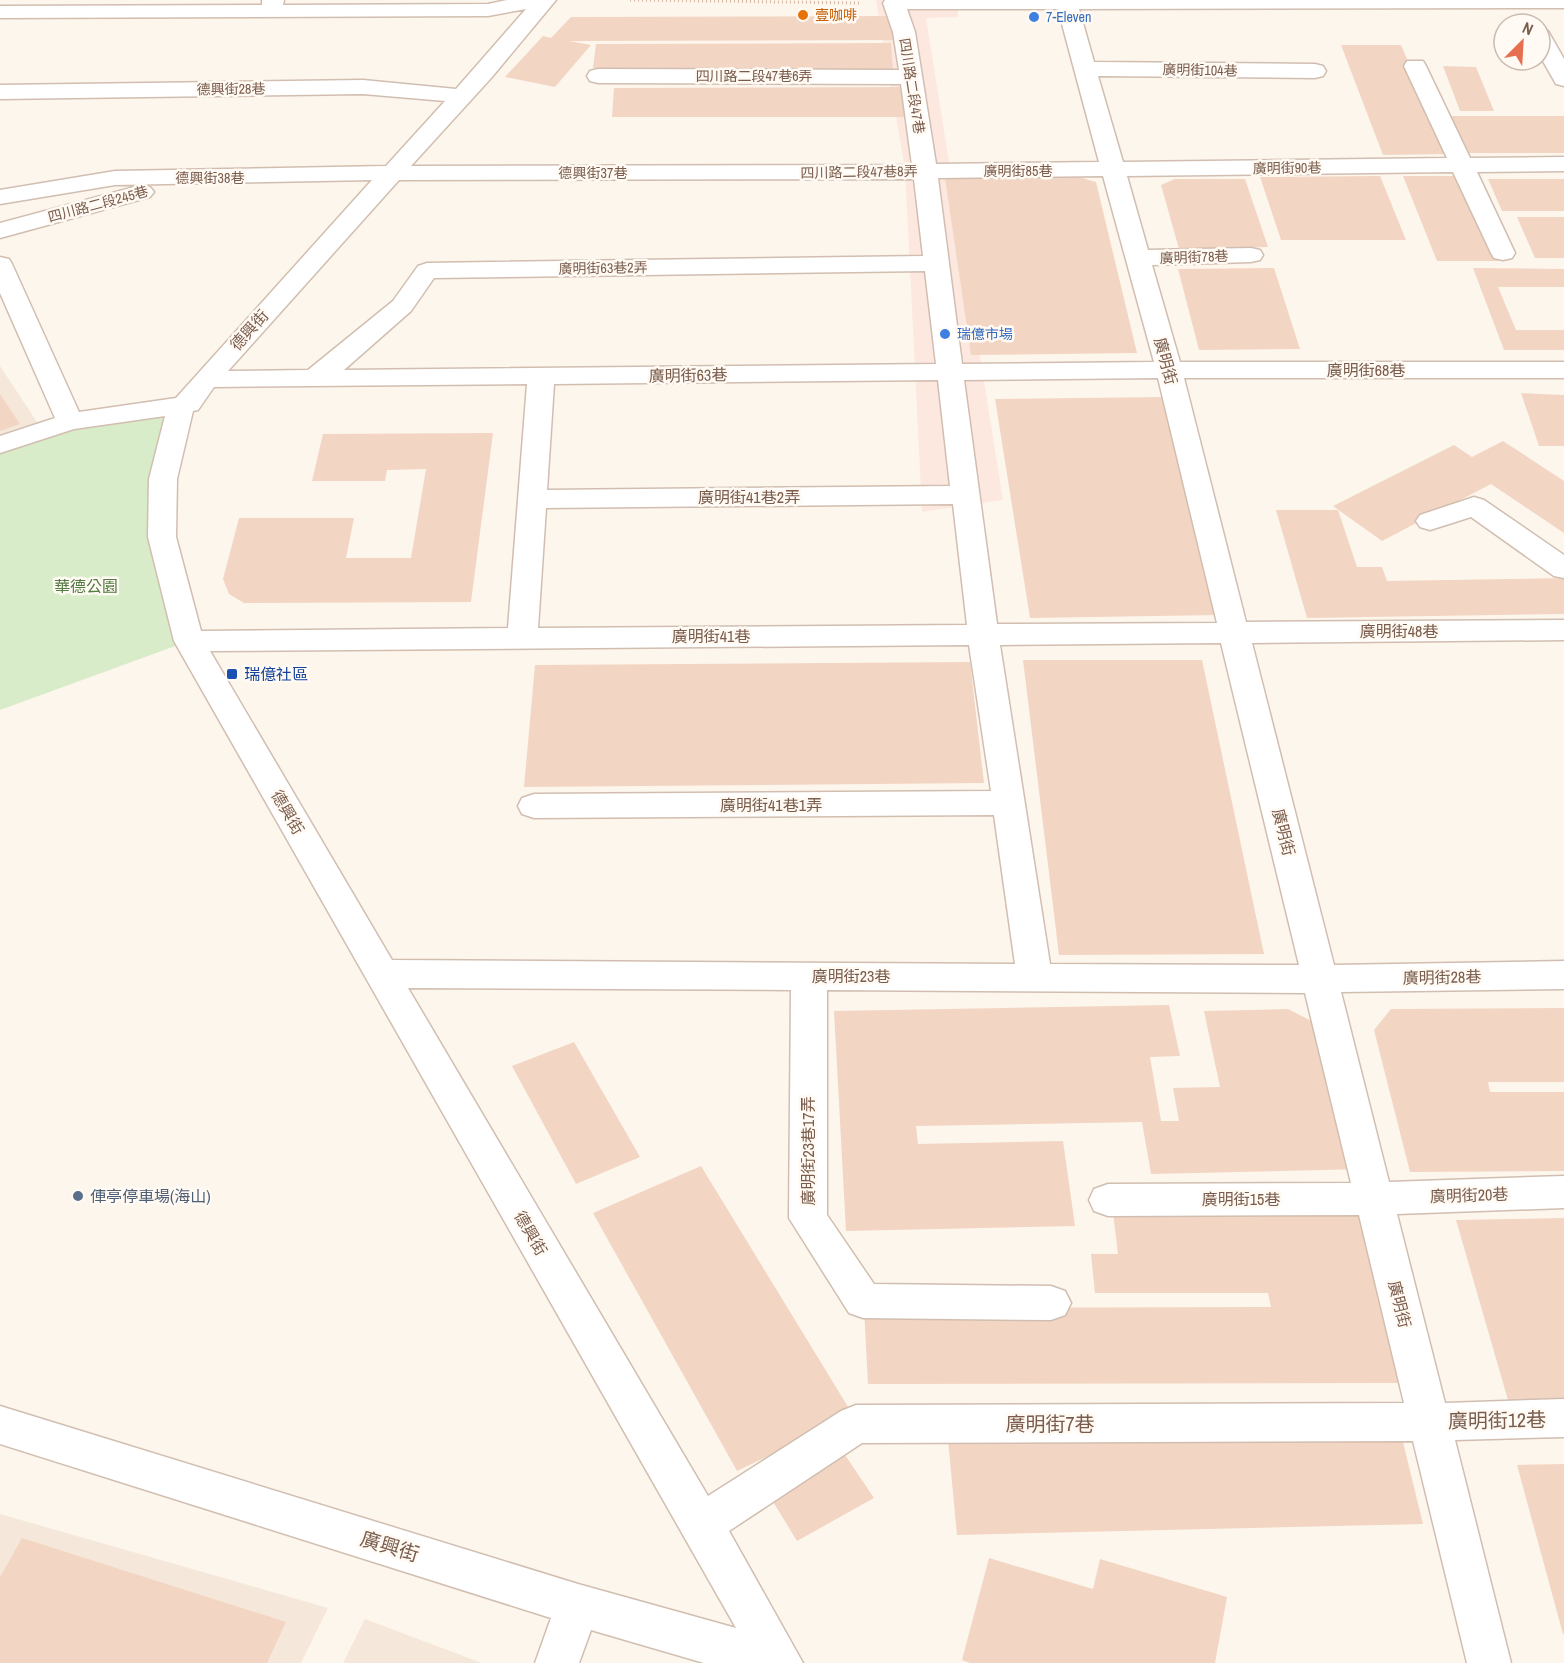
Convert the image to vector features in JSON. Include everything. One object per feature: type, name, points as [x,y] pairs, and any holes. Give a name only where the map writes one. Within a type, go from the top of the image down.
[{"type":"street","points":[[0,12],[272,6],[488,10],[543,0]]},
{"type":"street","name":"德興街","points":[[543,0],[394,173],[234,347],[198,392],[180,410],[164,479],[162,537],[189,641],[781,1663]]},
{"type":"street","points":[[894,3],[1564,2]]},
{"type":"street","name":"四川路二段47巷","points":[[894,3],[904,32],[925,171]]},
{"type":"street","name":"廣明街","points":[[1067,4],[1168,370],[1489,1663]]},
{"type":"street","points":[[1552,58],[1564,79]]},
{"type":"street","points":[[1415,66],[1464,165],[1503,253]]},
{"type":"street","name":"廣明街104巷","points":[[1084,69],[1315,71]]},
{"type":"street","name":"四川路二段47巷6弄","points":[[598,76],[910,77]]},
{"type":"street","name":"德興街28巷","points":[[0,92],[363,87],[462,96]]},
{"type":"street","name":"廣明街90巷","points":[[1111,170],[1564,164]]},
{"type":"street","name":"廣明街85巷","points":[[925,171],[1111,170]]},
{"type":"street","points":[[925,171],[983,634],[1035,978]]},
{"type":"street","name":"四川路二段47巷8弄","points":[[793,173],[925,171]]},
{"type":"street","name":"德興街37巷","points":[[394,173],[793,173]]},
{"type":"street","name":"德興街38巷","points":[[0,197],[115,178],[394,173]]},
{"type":"street","name":"四川路二段245巷","points":[[0,231],[196,178]]},
{"type":"street","name":"廣明街78巷","points":[[1137,258],[1251,255]]},
{"type":"street","name":"廣明街63巷2弄","points":[[314,378],[331,367],[402,306],[427,271],[936,263]]},
{"type":"street","points":[[0,264],[70,422]]},
{"type":"street","name":"廣明街63巷","points":[[198,392],[314,378],[1168,370]]},
{"type":"street","name":"廣明街68巷","points":[[1168,370],[1564,370]]},
{"type":"street","points":[[522,638],[541,376]]},
{"type":"street","points":[[0,445],[70,422],[198,392]]},
{"type":"street","name":"廣明街41巷2弄","points":[[532,499],[965,495]]},
{"type":"street","points":[[1430,520],[1474,506],[1564,569]]},
{"type":"street","name":"廣明街48巷","points":[[1234,632],[1564,630]]},
{"type":"street","name":"廣明街41巷","points":[[189,641],[1234,632]]},
{"type":"street","name":"廣明街41巷1弄","points":[[534,806],[1009,803]]},
{"type":"street","name":"廣明街23巷","points":[[382,974],[1320,979]]},
{"type":"street","name":"廣明街28巷","points":[[1320,979],[1564,975]]},
{"type":"street","name":"廣明街23巷17弄","points":[[809,976],[808,1218],[863,1302],[1051,1303]]},
{"type":"street","name":"廣明街20巷","points":[[1374,1198],[1564,1192]]},
{"type":"street","name":"廣明街15巷","points":[[1108,1200],[1374,1198]]},
{"type":"street","name":"廣明街12巷","points":[[1430,1422],[1564,1418]]},
{"type":"street","name":"廣明街7巷","points":[[701,1525],[856,1424],[1430,1422]]},
{"type":"street","name":"廣興街","points":[[0,1425],[578,1605],[781,1663]]},
{"type":"street","points":[[557,1663],[578,1605]]},
{"type":"path","points":[[630,0],[894,3]]},
{"type":"shaded area","name":"瑞億市場","points":[[876,0],[958,0],[958,17],[926,18],[1003,500],[922,512],[905,169]]},
{"type":"shaded area","points":[[0,366],[39,425],[0,438]]},
{"type":"shaded area","points":[[0,1514],[328,1608],[301,1663],[0,1663]]},
{"type":"shaded area","points":[[365,1619],[482,1663],[343,1663]]},
{"type":"green space","name":"華德公園","points":[[180,410],[162,537],[189,641],[0,710],[0,447],[70,422]]},
{"type":"building","points":[[895,16],[897,40],[569,41],[591,45],[555,87],[505,77],[543,36],[551,38],[571,17]]},
{"type":"building","points":[[891,43],[893,71],[745,72],[745,68],[593,68],[596,44]]},
{"type":"building","points":[[1341,45],[1401,45],[1448,154],[1383,155]]},
{"type":"building","points":[[1443,66],[1476,67],[1494,111],[1460,111]]},
{"type":"building","points":[[918,87],[921,117],[612,117],[614,88]]},
{"type":"building","points":[[1442,116],[1564,116],[1564,153],[1457,153]]},
{"type":"building","points":[[1380,176],[1406,240],[1281,240],[1260,177]]},
{"type":"building","points":[[1403,176],[1457,176],[1487,216],[1507,261],[1437,261]]},
{"type":"building","points":[[1079,177],[1096,182],[1137,353],[971,355],[945,178]]},
{"type":"building","points":[[1175,179],[1245,179],[1268,247],[1179,249],[1161,185]]},
{"type":"building","points":[[1488,179],[1564,179],[1564,211],[1502,211]]},
{"type":"building","points":[[1517,217],[1564,217],[1564,258],[1535,258]]},
{"type":"building","points":[[1274,268],[1300,349],[1199,350],[1178,269]]},
{"type":"building","points":[[1473,268],[1564,269],[1564,287],[1498,287],[1516,330],[1564,330],[1564,350],[1504,350]]},
{"type":"building","points":[[1521,393],[1564,395],[1564,446],[1539,446]]},
{"type":"building","points":[[0,394],[20,424],[0,431]]},
{"type":"building","points":[[1165,397],[1219,615],[1030,618],[995,399]]},
{"type":"building","points":[[493,433],[471,602],[244,603],[229,594],[223,579],[239,518],[354,518],[346,558],[411,558],[426,469],[387,470],[385,481],[312,481],[323,434]]},
{"type":"building","points":[[1503,441],[1564,481],[1564,533],[1491,484],[1382,541],[1333,506],[1454,445],[1472,457]]},
{"type":"building","points":[[1276,510],[1338,510],[1357,567],[1382,567],[1387,581],[1564,578],[1564,614],[1307,618]]},
{"type":"building","points":[[1023,660],[1202,660],[1264,954],[1059,955]]},
{"type":"building","points":[[970,662],[984,783],[524,787],[535,665]]},
{"type":"building","points":[[1169,1005],[1180,1056],[1150,1057],[1161,1121],[1179,1121],[1173,1088],[1220,1087],[1204,1011],[1288,1009],[1329,1030],[1364,1169],[1151,1174],[1142,1122],[916,1126],[918,1144],[1063,1141],[1075,1226],[846,1231],[834,1011]]},
{"type":"building","points":[[1564,1008],[1564,1082],[1488,1082],[1490,1092],[1564,1092],[1564,1171],[1410,1172],[1374,1030],[1391,1009]]},
{"type":"building","points":[[574,1042],[640,1157],[576,1184],[512,1066]]},
{"type":"building","points":[[701,1166],[853,1415],[737,1471],[593,1213]]},
{"type":"building","points":[[1113,1213],[1364,1213],[1402,1383],[868,1384],[864,1308],[1271,1307],[1268,1293],[1095,1293],[1091,1254],[1118,1254]]},
{"type":"building","points":[[1564,1218],[1564,1406],[1510,1407],[1456,1220]]},
{"type":"building","points":[[1400,1430],[1423,1524],[957,1535],[948,1440]]},
{"type":"building","points":[[839,1446],[874,1498],[797,1541],[764,1487]]},
{"type":"building","points":[[1564,1464],[1564,1634],[1563,1634],[1517,1465]]},
{"type":"building","points":[[22,1538],[286,1622],[267,1663],[0,1663],[0,1577]]},
{"type":"building","points":[[989,1558],[1093,1589],[1100,1559],[1227,1597],[1215,1663],[970,1663],[962,1660]]},
{"type":"place","name":"壹咖啡","points":[[803,15]]},
{"type":"place","name":"7-Eleven","points":[[1034,17]]},
{"type":"place","name":"瑞億市場","points":[[945,334]]},
{"type":"place","name":"瑞億社區","points":[[232,674]]},
{"type":"place","name":"俥亭停車場(海山)","points":[[78,1196]]}]
